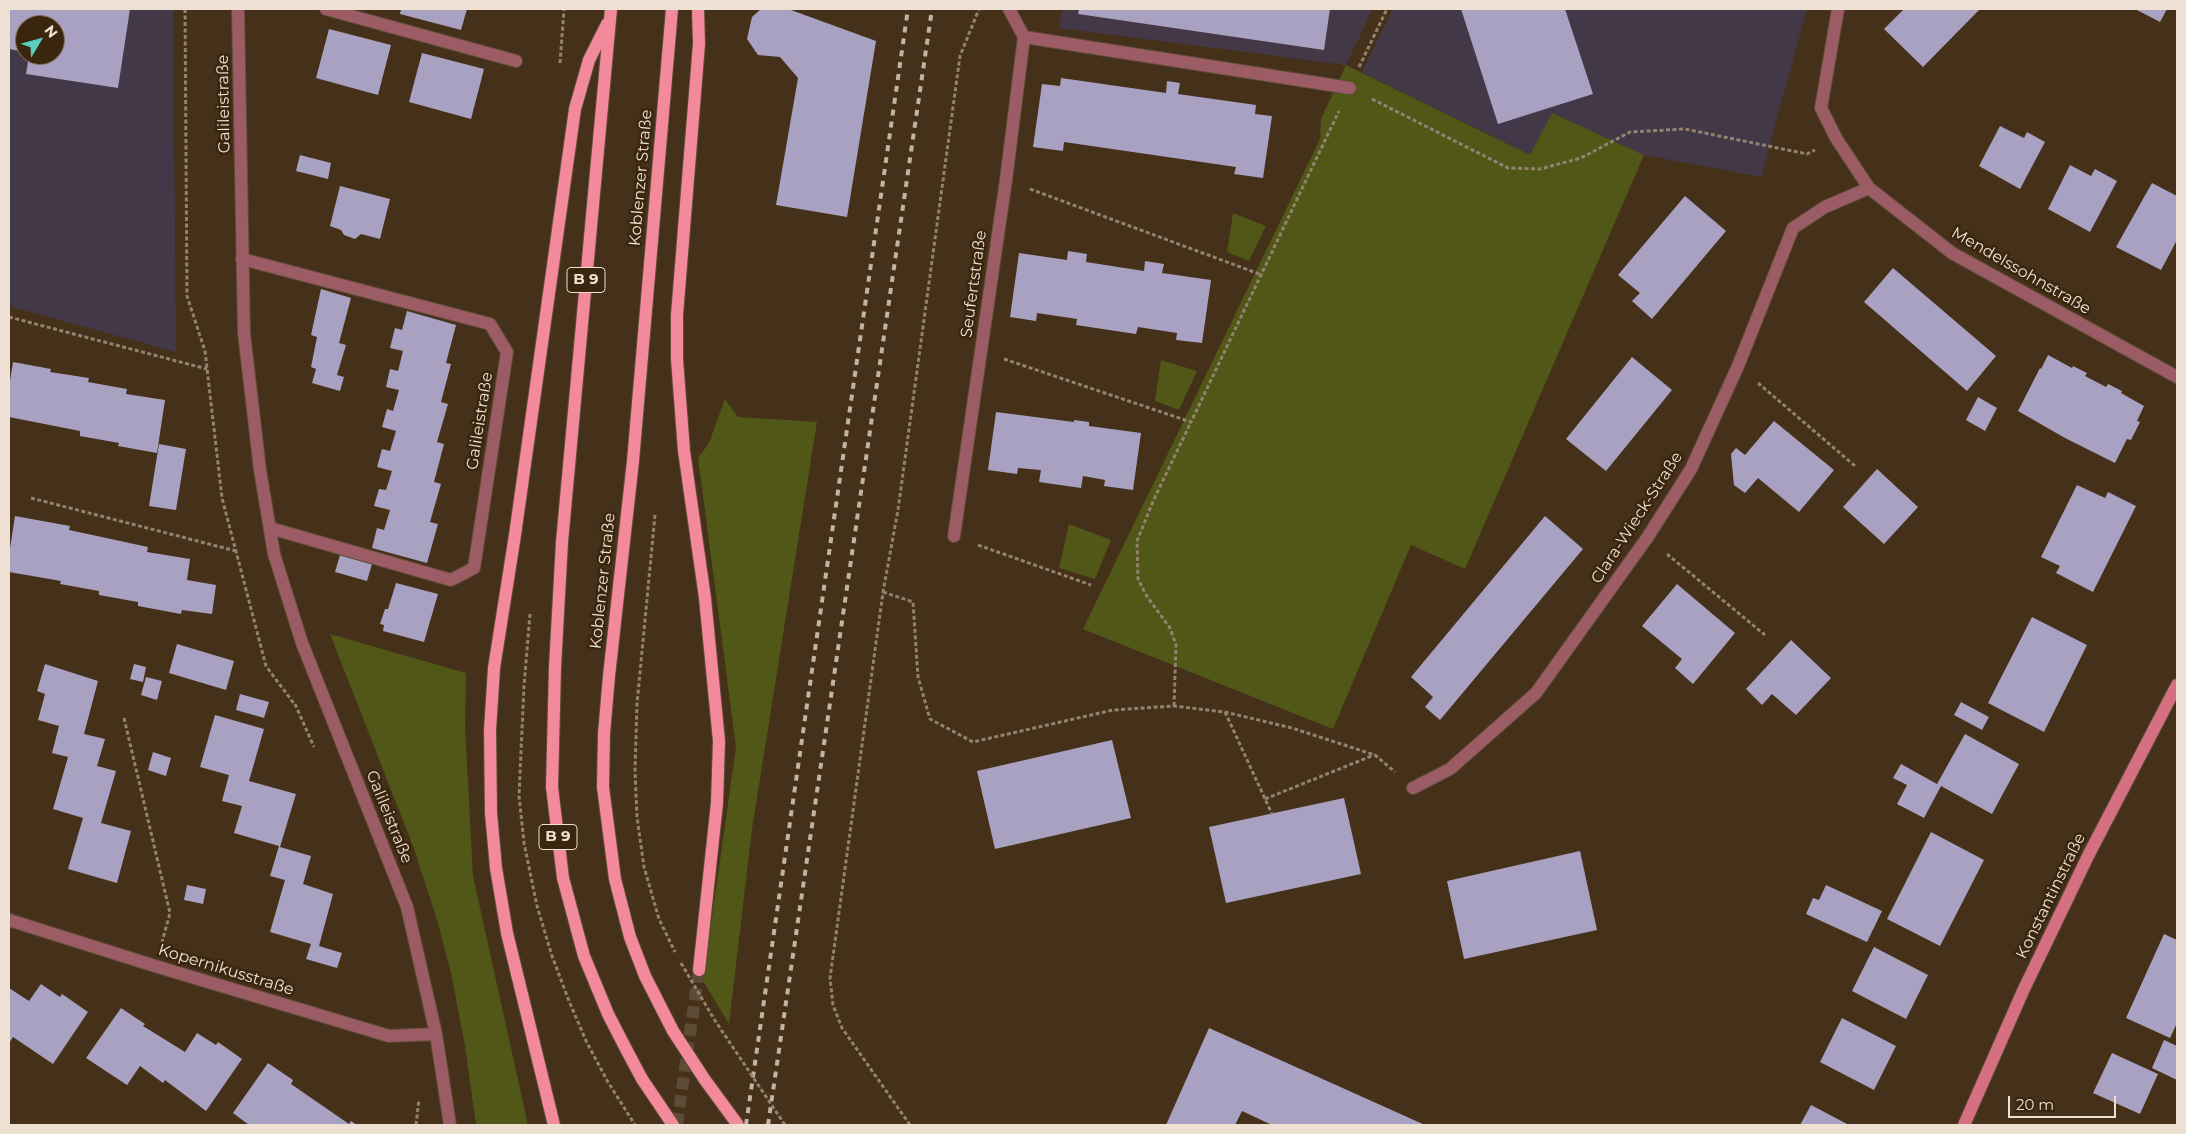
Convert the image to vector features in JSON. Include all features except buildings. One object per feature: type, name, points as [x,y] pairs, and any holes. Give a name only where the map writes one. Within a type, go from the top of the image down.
[{"type":"main road","name":"Koblenzer Straße","points":[[672,9],[633,461],[608,685],[604,734],[603,787],[615,879],[630,937],[645,976],[673,1031],[705,1080],[738,1125]]},
{"type":"main road","points":[[698,9],[699,44],[678,315],[677,358],[684,451],[704,598],[719,742],[717,803],[699,970]]},
{"type":"main road","points":[[554,1125],[507,933],[496,868],[491,812],[490,730],[494,668],[515,535],[575,109],[589,60],[611,13]]},
{"type":"main road","name":"B 9","points":[[611,13],[562,542],[555,667],[552,787],[563,878],[584,956],[608,1014],[642,1078],[673,1125]]},
{"type":"main road","name":"Konstantinstraße","points":[[1964,1125],[2024,991],[2089,854],[2177,685]]},
{"type":"street","name":"Galileistraße","points":[[238,9],[244,333],[260,470],[274,554],[302,643],[407,907],[436,1034],[450,1125]]},
{"type":"street","points":[[326,9],[516,61]]},
{"type":"street","points":[[1009,9],[1024,37],[1350,88]]},
{"type":"street","name":"Mendelssohnstraße","points":[[1838,9],[1820,108],[1836,138],[1869,188],[1952,253],[2177,377]]},
{"type":"street","name":"Seufertstraße","points":[[954,536],[1006,180],[1024,37]]},
{"type":"street","name":"Clara-Wieck-Straße","points":[[1413,788],[1450,769],[1536,694],[1647,538],[1691,469],[1738,366],[1792,228],[1826,207],[1869,188]]},
{"type":"street","name":"Galileistraße","points":[[242,259],[490,324],[507,352],[474,568],[451,580],[270,528]]},
{"type":"street","name":"Kopernikusstraße","points":[[9,920],[389,1036],[436,1034]]},
{"type":"path","points":[[185,9],[187,296],[205,350],[222,498],[266,666],[295,705],[315,750]]},
{"type":"path","points":[[910,1125],[842,1028],[833,1005],[830,978],[884,592],[898,510],[960,56],[979,9]]},
{"type":"path","points":[[1174,706],[1176,644],[1170,628],[1146,595],[1138,579],[1137,541],[1154,499],[1387,9]]},
{"type":"path","points":[[1350,88],[1508,168],[1540,169],[1581,158],[1630,132],[1684,129],[1807,154],[1836,138]]},
{"type":"path","points":[[1006,180],[1262,275]]},
{"type":"path","points":[[9,316],[207,369]]},
{"type":"path","points":[[981,351],[1191,422]]},
{"type":"path","points":[[1738,366],[1855,466]]},
{"type":"path","points":[[31,498],[236,551]]},
{"type":"path","points":[[954,536],[1091,585]]},
{"type":"path","points":[[1647,538],[1765,635]]},
{"type":"path","points":[[884,592],[913,602],[918,677],[930,719],[973,742],[1113,710],[1174,706],[1225,712],[1292,728],[1374,755],[1413,788]]},
{"type":"path","points":[[295,705],[296,696]]},
{"type":"path","points":[[1225,712],[1272,814]]},
{"type":"path","points":[[124,718],[170,913],[155,966]]},
{"type":"path","points":[[1265,799],[1374,755]]},
{"type":"path","points":[[682,963],[714,1019],[785,1125]]},
{"type":"path","points":[[416,1125],[420,1091]]},
{"type":"shaded area","points":[[9,9],[173,9],[176,352],[9,306]]},
{"type":"shaded area","points":[[1062,9],[1373,9],[1346,65],[1059,28]]},
{"type":"shaded area","points":[[1393,9],[1807,9],[1761,177],[1644,155],[1552,113],[1530,155],[1362,72]]},
{"type":"green space","points":[[1346,65],[1530,155],[1552,113],[1644,155],[1465,569],[1411,545],[1333,729],[1083,629],[1320,139],[1321,119]]},
{"type":"green space","points":[[1233,213],[1266,226],[1249,261],[1227,252]]},
{"type":"green space","points":[[1161,360],[1197,371],[1179,410],[1155,401]]},
{"type":"green space","points":[[725,399],[738,417],[817,422],[752,829],[729,1024],[703,981],[736,747],[698,458],[709,443]]},
{"type":"green space","points":[[1069,524],[1111,540],[1095,579],[1059,568]]},
{"type":"green space","points":[[330,634],[466,673],[465,726],[473,876],[528,1125],[476,1125],[465,1046],[451,973],[437,920],[413,846]]},
{"type":"tunnel","points":[[677,1125],[699,970]]},
{"type":"railway","points":[[746,1125],[908,9]]},
{"type":"railway","points":[[768,1125],[932,9]]}]
